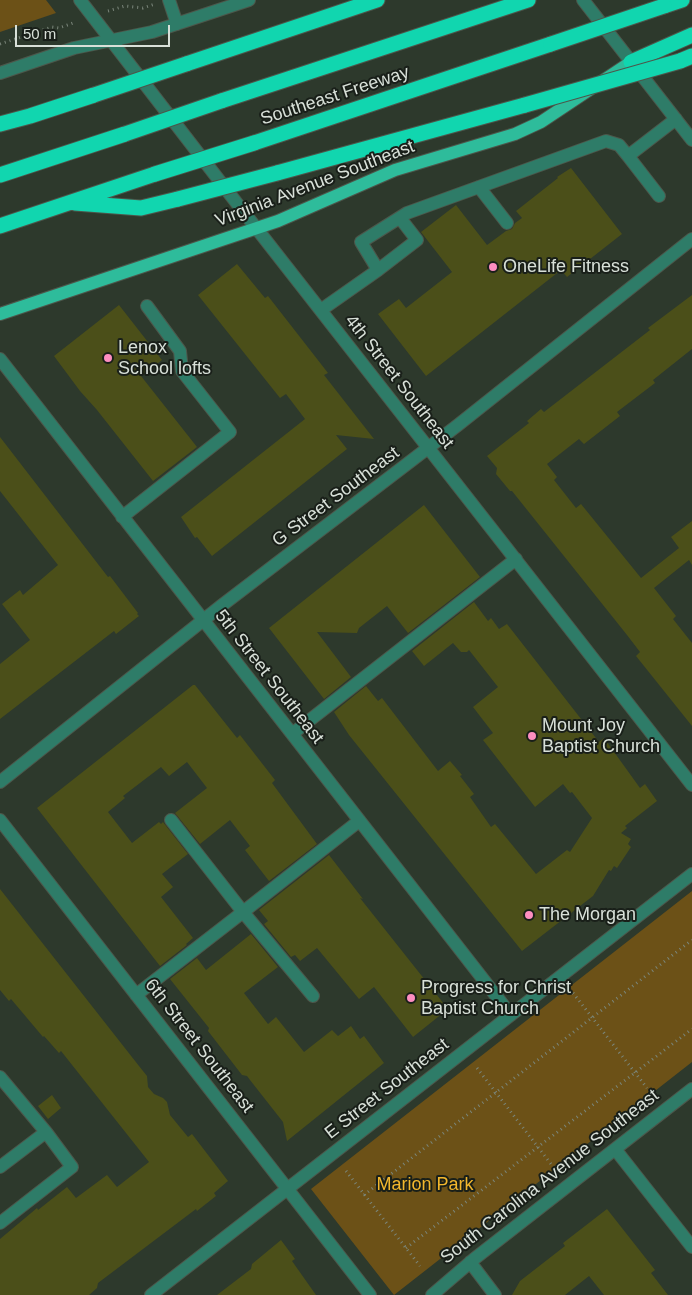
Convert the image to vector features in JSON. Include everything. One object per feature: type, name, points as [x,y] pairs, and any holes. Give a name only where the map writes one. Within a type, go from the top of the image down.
[{"type":"highway","points":[[0,124],[94,95],[377,0]]},
{"type":"highway","name":"Southeast Freeway","points":[[0,226],[682,0]]},
{"type":"highway","name":"Southeast Freeway","points":[[0,175],[524,1]]},
{"type":"highway","points":[[631,62],[692,35]]},
{"type":"highway","points":[[69,203],[141,208],[525,106],[686,58]]},
{"type":"main road","name":"Virginia Avenue Southeast","points":[[0,314],[257,228],[300,212],[395,170],[515,134],[541,122],[631,62]]},
{"type":"street","name":"4th Street Southeast","points":[[80,0],[692,785]]},
{"type":"street","points":[[0,72],[74,48],[152,32],[249,0]]},
{"type":"street","points":[[583,0],[692,140]]},
{"type":"street","points":[[164,1],[178,24]]},
{"type":"street","points":[[628,156],[676,119]]},
{"type":"street","points":[[378,270],[361,242],[408,213],[606,141],[619,145],[659,196]]},
{"type":"street","points":[[479,187],[507,223]]},
{"type":"street","points":[[321,310],[417,240],[400,218]]},
{"type":"street","name":"G Street Southeast","points":[[0,782],[692,239]]},
{"type":"street","points":[[122,517],[230,432],[182,371],[180,350],[147,306]]},
{"type":"street","name":"5th Street Southeast","points":[[0,360],[4,374],[122,517],[511,1015]]},
{"type":"street","points":[[292,734],[516,559]]},
{"type":"street","name":"6th Street Southeast","points":[[0,820],[370,1295]]},
{"type":"street","points":[[171,820],[243,912],[313,996]]},
{"type":"street","points":[[136,994],[359,820]]},
{"type":"street","name":"E Street Southeast","points":[[152,1295],[692,874]]},
{"type":"street","points":[[0,1077],[46,1132],[72,1167],[0,1223]]},
{"type":"street","name":"South Carolina Avenue Southeast","points":[[432,1295],[470,1262],[692,1088]]},
{"type":"street","points":[[0,1167],[46,1132]]},
{"type":"street","points":[[616,1149],[692,1247]]},
{"type":"street","points":[[470,1262],[495,1295]]},
{"type":"path","points":[[111,10],[125,6],[143,8],[164,1]]},
{"type":"path","points":[[0,44],[52,27],[59,28],[77,22]]},
{"type":"path","points":[[364,1195],[692,940]]},
{"type":"path","points":[[573,993],[647,1088]]},
{"type":"path","points":[[406,1248],[692,1029]]},
{"type":"path","points":[[477,1068],[551,1164]]},
{"type":"path","points":[[346,1172],[420,1266]]},
{"type":"green space","points":[[0,0],[46,0],[56,13],[0,32]]},
{"type":"green space","name":"Marion Park","points":[[692,891],[692,1062],[394,1295],[311,1189]]},
{"type":"building","name":"OneLife Fitness","points":[[571,168],[622,234],[567,277],[561,270],[426,376],[378,314],[399,299],[406,308],[452,272],[421,232],[456,205],[487,245],[506,231],[512,229],[515,223],[522,218],[516,211],[557,177]]},
{"type":"building","points":[[237,264],[265,298],[268,296],[328,373],[324,375],[374,439],[336,435],[347,449],[212,556],[197,537],[195,538],[181,517],[305,419],[286,394],[280,398],[198,295]]},
{"type":"building","points":[[692,295],[692,349],[653,380],[655,383],[617,412],[620,416],[584,444],[579,439],[547,464],[557,477],[554,480],[576,508],[581,504],[641,578],[679,548],[671,537],[692,521],[692,565],[689,560],[654,588],[676,616],[673,619],[692,643],[692,726],[636,656],[640,652],[627,635],[512,491],[496,474],[497,468],[487,456],[529,423],[527,421],[541,409],[544,412]]},
{"type":"building","points":[[119,305],[162,360],[141,376],[197,447],[153,481],[54,356]]},
{"type":"building","points":[[0,437],[108,577],[110,576],[139,616],[116,634],[114,631],[0,719],[0,664],[30,640],[2,604],[20,590],[23,595],[58,565],[0,491]]},
{"type":"building","points":[[424,505],[480,577],[408,633],[387,606],[359,628],[357,633],[317,632],[351,677],[324,699],[269,628]]},
{"type":"building","points":[[474,602],[488,621],[491,618],[499,629],[507,624],[599,742],[604,738],[640,788],[645,784],[657,801],[625,826],[627,828],[621,833],[631,839],[628,844],[631,847],[617,868],[614,866],[611,871],[609,870],[593,896],[522,951],[349,735],[334,712],[366,686],[378,701],[382,698],[438,771],[450,761],[474,794],[470,797],[491,827],[495,824],[536,874],[567,850],[570,852],[592,818],[572,792],[570,793],[563,784],[535,807],[483,740],[493,733],[473,707],[498,687],[469,650],[461,652],[453,643],[424,666],[412,651]]},
{"type":"building","points":[[195,685],[237,738],[240,735],[275,780],[272,783],[317,844],[269,881],[245,850],[250,846],[230,820],[200,844],[175,813],[207,788],[187,762],[169,776],[161,767],[123,796],[125,798],[108,812],[132,843],[159,822],[161,824],[163,822],[188,854],[162,874],[173,887],[161,897],[193,938],[160,966],[37,808]]},
{"type":"building","points":[[329,855],[363,899],[360,898],[448,1009],[413,1037],[374,987],[359,999],[317,948],[300,961],[295,955],[291,957],[264,924],[268,921],[259,910]]},
{"type":"building","points":[[0,889],[147,1076],[148,1087],[154,1094],[167,1102],[170,1115],[188,1137],[192,1134],[228,1181],[214,1193],[216,1196],[98,1283],[97,1288],[89,1295],[0,1295],[0,1239],[37,1208],[38,1210],[67,1187],[76,1198],[107,1175],[117,1187],[149,1162],[61,1051],[59,1053],[43,1037],[11,999],[9,1001],[0,990]]},
{"type":"building","points":[[251,934],[278,967],[244,993],[268,1024],[276,1017],[304,1052],[332,1030],[338,1036],[351,1026],[360,1039],[364,1036],[384,1063],[287,1141],[283,1122],[247,1076],[242,1075],[208,1031],[209,1028],[170,979],[197,958],[206,970]]},
{"type":"building","points":[[52,1095],[61,1108],[48,1119],[38,1106]]},
{"type":"building","points":[[607,1209],[655,1270],[651,1273],[668,1295],[604,1295],[589,1276],[565,1295],[512,1295],[520,1281],[565,1246],[563,1243]]},
{"type":"building","points":[[281,1240],[295,1259],[292,1261],[316,1295],[217,1295],[251,1269],[252,1264]]},
{"type":"place","name":"OneLife Fitness","points":[[493,267]]},
{"type":"place","name":"Lenox School lofts","points":[[108,358]]},
{"type":"place","name":"Mount Joy Baptist Church","points":[[532,736]]},
{"type":"place","name":"The Morgan","points":[[529,915]]},
{"type":"place","name":"Progress for Christ Baptist Church","points":[[411,998]]}]
